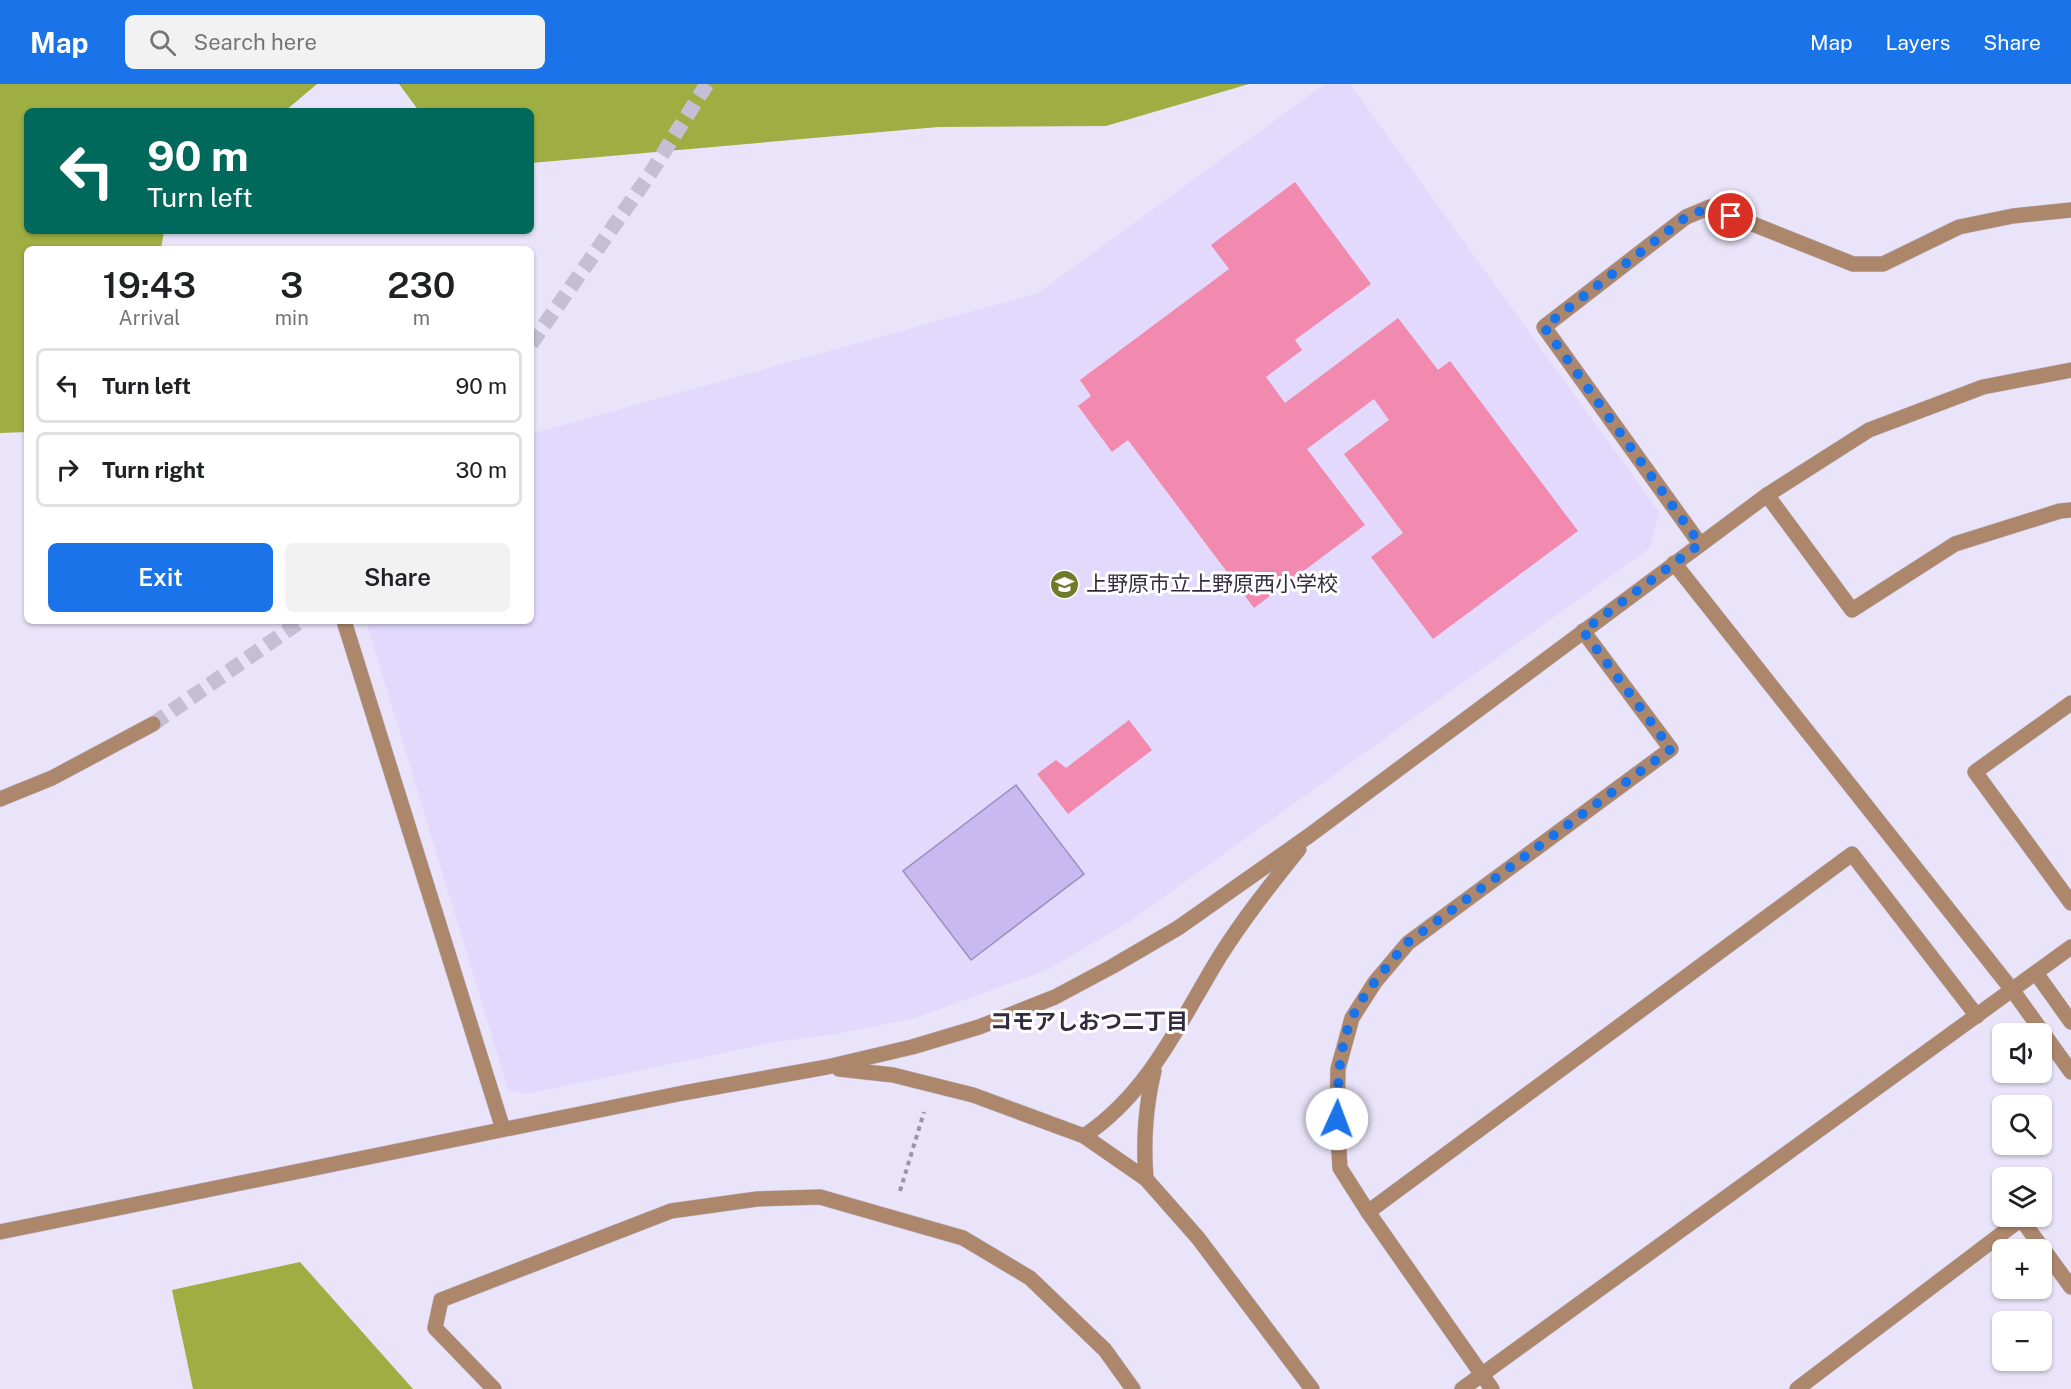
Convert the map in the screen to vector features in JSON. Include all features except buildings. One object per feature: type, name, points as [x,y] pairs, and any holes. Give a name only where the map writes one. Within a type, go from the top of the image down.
[{"type":"street","points":[[1700,544],[1544,327],[1686,217],[1710,207],[1853,264],[1882,264],[1959,227],[2013,216],[2071,210]]},
{"type":"street","points":[[0,1232],[683,1093],[827,1068],[912,1047],[979,1027],[1055,997],[1178,928],[1310,835],[1767,495],[1869,430],[1983,387],[2071,370]]},
{"type":"street","points":[[1767,495],[1852,610],[1955,544],[2060,511],[2071,510]]},
{"type":"street","points":[[1674,563],[2013,991],[2071,1072]]},
{"type":"street","points":[[345,624],[503,1129]]},
{"type":"street","points":[[1492,1389],[1368,1212],[1340,1168],[1337,1119],[1338,1069],[1352,1018],[1375,982],[1407,943],[1671,749],[1583,631]]},
{"type":"street","points":[[2071,703],[1976,772],[2071,903]]},
{"type":"street","points":[[0,799],[52,778],[153,724]]},
{"type":"street","points":[[1083,1136],[1105,1122],[1126,1101],[1155,1065],[1221,954],[1258,899],[1310,835]]},
{"type":"street","points":[[1368,1212],[1852,854],[1977,1016]]},
{"type":"street","points":[[1462,1389],[2071,947]]},
{"type":"street","points":[[2036,973],[2071,1022]]},
{"type":"street","points":[[1146,1179],[1143,1143],[1148,1096],[1155,1065]]},
{"type":"street","points":[[827,1068],[893,1075],[932,1084],[973,1095],[1083,1136],[1146,1179],[1198,1238],[1312,1389]]},
{"type":"street","points":[[494,1389],[435,1328],[441,1300],[671,1210],[758,1199],[820,1197],[963,1238],[1029,1278],[1105,1350],[1132,1389]]},
{"type":"street","points":[[1797,1389],[2021,1219],[2071,1287]]},
{"type":"path","points":[[893,1218],[932,1084]]},
{"type":"shaded area","name":"上野原市立上野原西小学校","points":[[1325,84],[1350,84],[1659,512],[1650,548],[1129,922],[1047,970],[915,1018],[835,1034],[776,1042],[526,1094],[508,1089],[367,624],[534,624],[534,433],[1038,293]]},
{"type":"shaded area","points":[[1016,785],[1084,874],[971,960],[903,871]]},
{"type":"green space","points":[[0,84],[317,84],[289,108],[24,108],[24,234],[164,234],[162,246],[24,246],[24,432],[0,433]]},
{"type":"green space","points":[[399,84],[1249,84],[1106,126],[938,127],[534,163],[534,108],[417,108]]},
{"type":"green space","points":[[300,1262],[413,1389],[193,1389],[172,1290]]},
{"type":"tunnel","points":[[534,340],[650,174],[707,84]]},
{"type":"tunnel","points":[[153,724],[297,624]]},
{"type":"place","name":"上野原市立上野原西小学校","points":[[1065,584]]},
{"type":"district","name":"コモアしおつ二丁目","points":[[1089,1021]]},
{"type":"route","points":[[1337,1119],[1338,1069],[1352,1018],[1375,982],[1407,943],[1671,749],[1583,631],[1700,544],[1544,327],[1686,217],[1710,207],[1731,216]]}]
